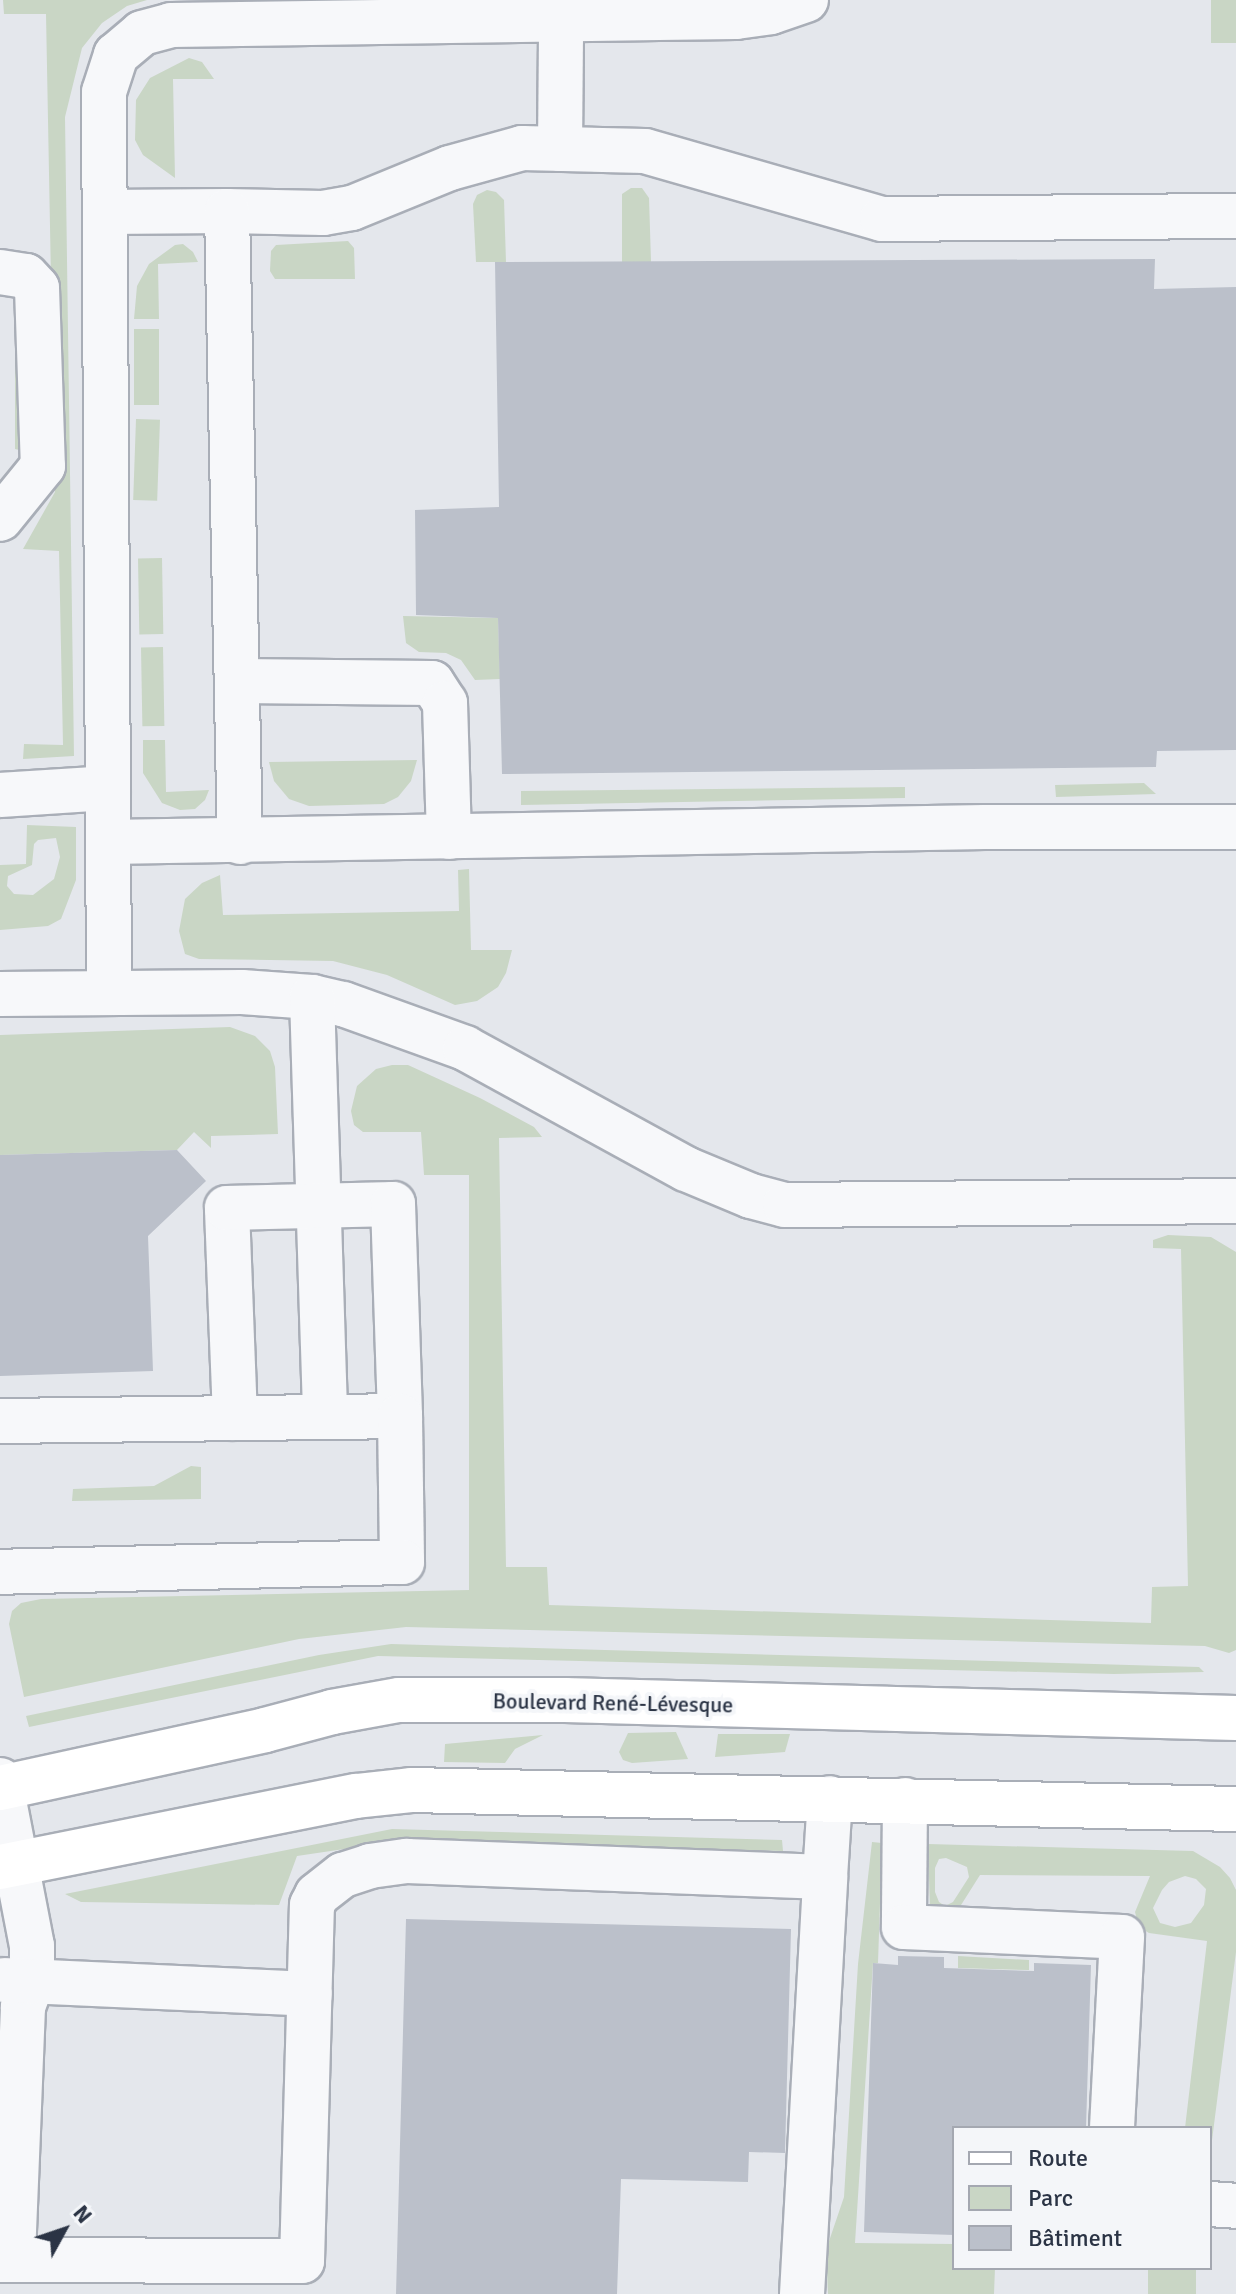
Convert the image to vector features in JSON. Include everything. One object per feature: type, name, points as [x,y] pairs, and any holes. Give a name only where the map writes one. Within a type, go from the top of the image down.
[{"type":"main road","name":"Boulevard René-Lévesque","points":[[1,1785],[265,1730],[332,1712],[412,1699],[1236,1718]]},
{"type":"main road","points":[[8,1865],[386,1792],[830,1798],[1236,1809]]},
{"type":"lane","points":[[109,991],[104,92],[116,55],[142,33],[171,25],[579,14],[736,17],[771,12],[806,0]]},
{"type":"lane","points":[[560,149],[579,14]]},
{"type":"lane","points":[[105,212],[323,213],[352,208],[485,156],[522,148],[645,151],[882,219],[1236,216]]},
{"type":"lane","points":[[227,211],[240,842]]},
{"type":"lane","points":[[0,272],[26,276],[37,288],[43,466],[0,519]]},
{"type":"lane","points":[[239,681],[432,683],[445,703],[449,837]]},
{"type":"lane","points":[[0,795],[108,788]]},
{"type":"lane","points":[[108,842],[985,827],[1236,827]]},
{"type":"lane","points":[[0,994],[109,991],[312,997],[382,1015],[465,1048],[686,1169],[751,1196],[785,1205],[1236,1201]]},
{"type":"lane","points":[[312,997],[325,1417]]},
{"type":"lane","points":[[0,1572],[402,1562],[393,1204],[227,1208],[235,1418]]},
{"type":"lane","points":[[0,1421],[400,1416]]},
{"type":"lane","points":[[1,1785],[8,1865],[32,1946],[16,1981],[23,2007],[6,2260],[302,2261],[312,1905],[317,1895],[343,1875],[370,1866],[407,1861],[825,1877]]},
{"type":"lane","points":[[802,2294],[830,1798]]},
{"type":"lane","points":[[905,1800],[904,1927],[1122,1937],[1112,2126]]},
{"type":"lane","points":[[16,1981],[310,1994]]},
{"type":"lane","points":[[1212,2204],[1236,2206]]},
{"type":"green space","points":[[3,0],[147,0],[127,6],[102,23],[82,48],[65,117],[74,756],[23,759],[24,744],[63,745],[59,551],[23,549],[55,492],[46,14],[4,14]]},
{"type":"green space","points":[[1211,0],[1236,0],[1236,43],[1211,43]]},
{"type":"green space","points":[[189,58],[202,62],[214,79],[173,79],[175,178],[143,155],[135,140],[136,100],[150,78]]},
{"type":"green space","points":[[631,188],[642,188],[649,198],[651,262],[622,262],[622,194]]},
{"type":"green space","points":[[487,190],[496,192],[504,200],[506,262],[476,262],[473,204],[477,195]]},
{"type":"green space","points":[[348,241],[354,248],[355,279],[275,279],[270,271],[271,251],[276,245]]},
{"type":"green space","points":[[183,244],[193,252],[198,262],[158,264],[159,319],[134,319],[137,286],[149,264],[175,245]]},
{"type":"green space","points":[[21,302],[23,451],[15,449],[15,303]]},
{"type":"green space","points":[[134,329],[159,329],[159,405],[134,405]]},
{"type":"green space","points":[[136,419],[160,420],[157,501],[133,500]]},
{"type":"green space","points":[[138,558],[162,558],[163,634],[139,634]]},
{"type":"green space","points":[[403,616],[498,618],[500,679],[475,680],[461,660],[446,653],[419,652],[406,643]]},
{"type":"green space","points":[[141,647],[163,647],[164,726],[142,726]]},
{"type":"green space","points":[[143,740],[165,740],[166,792],[209,790],[205,800],[195,809],[180,810],[162,803],[143,773]]},
{"type":"green space","points":[[417,760],[411,781],[398,797],[384,804],[309,806],[289,799],[274,781],[269,762]]},
{"type":"green space","points":[[1144,783],[1156,794],[1056,797],[1055,785]]},
{"type":"green space","points":[[905,787],[905,798],[521,805],[521,791]]},
{"type":"green space","points":[[27,825],[76,827],[76,880],[61,919],[48,926],[0,930],[0,865],[26,864]],"holes":[[[56,838],[60,857],[54,879],[33,895],[14,894],[7,886],[8,876],[32,865],[34,844],[38,840]]]},
{"type":"green space","points":[[469,869],[471,950],[512,950],[506,973],[498,987],[477,1001],[455,1005],[387,975],[333,961],[199,959],[185,954],[179,931],[185,899],[202,883],[220,875],[223,915],[459,911],[458,870]]},
{"type":"green space","points":[[230,1027],[255,1036],[270,1051],[275,1067],[278,1134],[211,1136],[211,1148],[194,1132],[177,1150],[0,1155],[0,1035]]},
{"type":"green space","points":[[408,1065],[480,1098],[534,1127],[542,1137],[499,1138],[506,1567],[547,1567],[549,1605],[1151,1623],[1152,1587],[1188,1586],[1181,1249],[1153,1248],[1153,1240],[1168,1235],[1211,1237],[1236,1252],[1236,1650],[1229,1653],[1205,1646],[406,1627],[299,1639],[24,1697],[9,1624],[12,1611],[21,1603],[41,1599],[469,1590],[469,1175],[424,1175],[421,1132],[363,1132],[354,1125],[351,1111],[357,1086],[376,1069]]},
{"type":"green space","points":[[191,1466],[201,1467],[201,1499],[72,1501],[73,1489],[154,1486]]},
{"type":"green space","points":[[391,1644],[1199,1667],[1204,1672],[1114,1674],[378,1656],[29,1727],[26,1716],[319,1655]]},
{"type":"green space","points":[[676,1732],[688,1759],[632,1763],[623,1760],[619,1752],[628,1733]]},
{"type":"green space","points":[[718,1734],[790,1734],[785,1752],[715,1757]]},
{"type":"green space","points":[[543,1735],[515,1749],[505,1763],[444,1762],[445,1744]]},
{"type":"green space","points":[[392,1829],[782,1840],[783,1851],[405,1840],[297,1856],[279,1905],[81,1902],[65,1894]]},
{"type":"green space","points":[[872,1842],[882,1843],[878,1963],[873,1963],[855,2243],[952,2244],[952,2270],[995,2270],[994,2294],[828,2294],[826,2250],[844,2197],[858,1964]]},
{"type":"green space","points":[[928,1844],[1193,1851],[1220,1867],[1236,1890],[1236,1952],[1212,2140],[1212,2126],[1185,2126],[1207,1941],[1149,1933],[1139,1927],[1135,1912],[1150,1876],[980,1875],[956,1913],[930,1910]],"holes":[[[946,1858],[967,1867],[969,1877],[953,1902],[945,1906],[939,1902],[935,1892],[935,1868],[939,1859]],[[1185,1876],[1196,1879],[1206,1889],[1204,1905],[1191,1923],[1175,1927],[1160,1923],[1153,1908],[1162,1890],[1169,1882]]]},
{"type":"green space","points":[[958,1956],[1029,1960],[1029,1970],[958,1968]]},
{"type":"green space","points":[[1148,2270],[1196,2270],[1196,2294],[1148,2294]]},
{"type":"building","points":[[1155,259],[1154,289],[1236,287],[1236,750],[1157,751],[1156,767],[502,774],[498,618],[416,615],[415,510],[499,507],[495,262]]},
{"type":"building","points":[[177,1150],[206,1181],[148,1236],[153,1371],[0,1376],[0,1155]]},
{"type":"building","points":[[406,1919],[791,1929],[785,2153],[749,2152],[748,2182],[621,2179],[617,2294],[396,2294]]},
{"type":"building","points":[[898,1956],[944,1957],[944,1968],[1034,1971],[1034,1963],[1091,1965],[1086,2126],[952,2126],[952,2235],[864,2232],[873,1963],[898,1965]]}]
